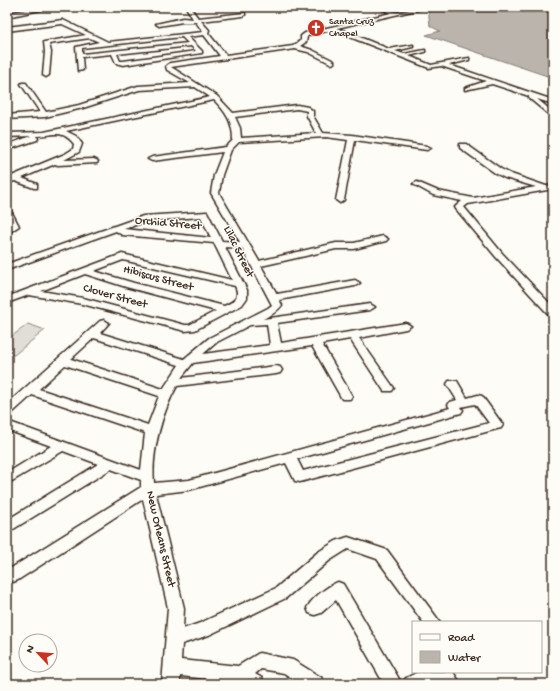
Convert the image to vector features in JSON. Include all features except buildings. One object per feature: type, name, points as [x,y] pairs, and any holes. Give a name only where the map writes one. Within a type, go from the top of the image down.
[{"type":"street","points":[[7,15],[53,7]]},
{"type":"street","points":[[189,7],[207,31],[205,33],[224,57]]},
{"type":"street","points":[[378,7],[396,13]]},
{"type":"street","points":[[295,47],[304,41],[304,36],[307,34],[334,29],[368,19],[428,7]]},
{"type":"street","points":[[159,24],[183,20],[198,21],[243,14],[234,8]]},
{"type":"street","points":[[193,14],[200,13]]},
{"type":"street","points":[[361,16],[368,19]]},
{"type":"street","points":[[7,29],[61,22],[93,36],[104,43]]},
{"type":"street","points":[[60,30],[75,28]]},
{"type":"street","points":[[334,29],[381,44],[390,50],[431,67],[467,58]]},
{"type":"street","points":[[80,70],[79,47],[104,43],[109,44],[205,33]]},
{"type":"street","points":[[114,54],[117,61],[122,63],[200,51],[183,35]]},
{"type":"street","points":[[46,75],[48,52],[46,43],[93,36]]},
{"type":"street","points":[[80,56],[114,54],[193,44]]},
{"type":"street","points":[[390,50],[411,46]]},
{"type":"street","points":[[332,62],[310,51],[295,47],[172,64],[168,67],[215,98],[232,115],[238,128],[237,140],[228,149],[218,175],[215,193],[244,241],[274,298],[355,284]]},
{"type":"street","points":[[404,56],[423,52]]},
{"type":"street","points":[[442,64],[553,102]]},
{"type":"street","points":[[138,82],[187,80]]},
{"type":"street","points":[[467,89],[494,81]]},
{"type":"street","points":[[24,84],[46,115]]},
{"type":"street","points":[[7,116],[46,115],[81,107],[138,88],[196,85]]},
{"type":"street","points":[[530,93],[532,98],[553,116]]},
{"type":"street","points":[[7,135],[44,134],[215,98]]},
{"type":"street","points":[[232,115],[297,107],[303,108],[310,111],[310,116],[320,134]]},
{"type":"street","points":[[7,181],[68,156],[76,150],[78,144],[73,138],[60,131]]},
{"type":"street","points":[[7,148],[44,134]]},
{"type":"street","points":[[237,140],[320,134],[427,148]]},
{"type":"street","points":[[7,145],[33,135]]},
{"type":"street","points":[[340,200],[352,137]]},
{"type":"street","points":[[463,146],[508,176],[550,188]]},
{"type":"street","points":[[152,159],[228,149]]},
{"type":"street","points":[[51,163],[94,161]]},
{"type":"street","points":[[16,178],[34,186]]},
{"type":"street","points":[[417,184],[436,193],[473,200]]},
{"type":"street","points":[[550,188],[473,200],[461,204],[459,207],[499,255],[553,313]]},
{"type":"street","points":[[7,232],[15,226],[8,213]]},
{"type":"street","name":"Lilac Street","points":[[120,230],[149,217],[201,213],[205,214],[242,290],[242,298],[238,303],[194,326]]},
{"type":"street","points":[[7,267],[120,230]]},
{"type":"street","points":[[7,274],[120,230]]},
{"type":"street","name":"Orchid Street","points":[[120,230],[218,241],[244,241]]},
{"type":"street","points":[[256,264],[336,246],[354,246],[383,239]]},
{"type":"street","points":[[7,300],[119,258],[137,260],[222,282],[239,284]]},
{"type":"street","name":"Hibiscus Street","points":[[85,271],[130,285],[225,310]]},
{"type":"street","name":"Clover Street","points":[[29,292],[83,301],[185,328],[194,326]]},
{"type":"street","name":"New Orleans Street","points":[[171,684],[176,608],[147,483],[152,431],[172,382],[187,362],[213,340],[272,310],[277,305],[274,298]]},
{"type":"street","points":[[240,325],[370,307]]},
{"type":"street","points":[[271,320],[276,347]]},
{"type":"street","points":[[7,410],[104,323]]},
{"type":"street","points":[[92,334],[187,362],[353,336],[406,326]]},
{"type":"street","points":[[353,336],[388,388]]},
{"type":"street","points":[[314,342],[346,396]]},
{"type":"street","points":[[62,360],[166,394]]},
{"type":"street","points":[[172,382],[276,370]]},
{"type":"street","points":[[453,384],[464,402]]},
{"type":"street","points":[[29,390],[152,431]]},
{"type":"street","points":[[7,425],[110,463],[147,483],[189,485],[289,456],[457,410],[454,405],[478,399],[497,424],[300,478],[289,456]]},
{"type":"street","points":[[7,479],[63,445]]},
{"type":"street","points":[[7,527],[110,463]]},
{"type":"street","points":[[13,575],[147,483]]},
{"type":"street","points":[[174,639],[203,630],[281,593],[331,552],[343,544],[348,543],[382,554],[431,621]]},
{"type":"street","points":[[316,608],[338,589],[393,684]]},
{"type":"street","points":[[240,674],[259,661],[287,666],[316,684]]},
{"type":"street","points":[[172,667],[240,674],[256,684]]},
{"type":"street","points":[[412,684],[432,674],[447,678],[452,684]]},
{"type":"shaded area","points":[[28,324],[45,330],[14,355],[7,353],[7,340]]},
{"type":"water","points":[[553,7],[553,78],[426,35],[440,31],[430,26],[428,8]]},
{"type":"place","name":"Santa Cruz Chapel","points":[[316,28]]}]
